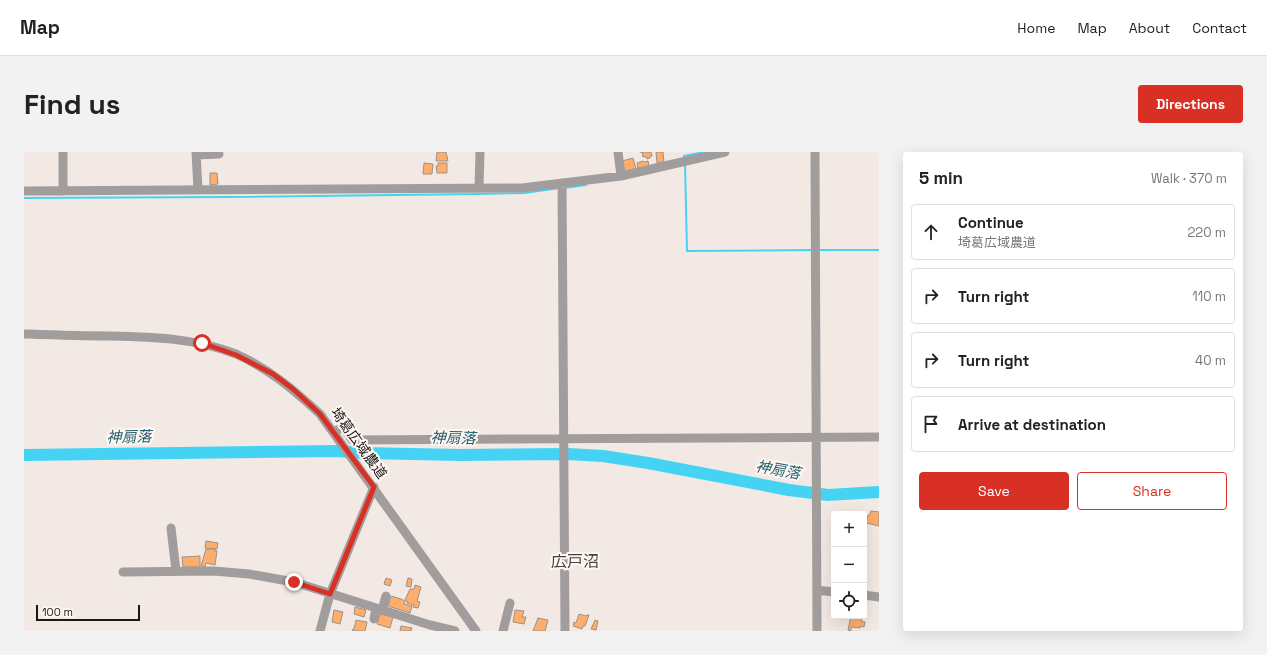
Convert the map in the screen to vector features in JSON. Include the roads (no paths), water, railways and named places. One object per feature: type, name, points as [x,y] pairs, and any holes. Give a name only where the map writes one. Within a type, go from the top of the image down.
[{"type":"street","points":[[63,152],[63,191]]},
{"type":"street","points":[[479,188],[480,152]]},
{"type":"street","points":[[618,152],[621,176]]},
{"type":"street","points":[[24,191],[522,188],[621,176],[725,152]]},
{"type":"street","points":[[815,152],[817,631]]},
{"type":"street","points":[[198,190],[196,153],[219,154]]},
{"type":"street","points":[[562,183],[565,631]]},
{"type":"street","name":"埼葛広域農道","points":[[24,334],[162,338],[202,343],[236,355],[273,374],[293,389],[320,414],[374,487],[476,631]]},
{"type":"street","points":[[334,432],[343,427],[352,440],[879,437]]},
{"type":"street","points":[[320,631],[330,594],[374,487]]},
{"type":"street","points":[[171,528],[176,571]]},
{"type":"street","points":[[123,572],[214,571],[249,574],[294,582],[455,631]]},
{"type":"street","points":[[817,590],[831,592]]},
{"type":"street","points":[[867,595],[879,597]]},
{"type":"street","points":[[374,619],[386,596]]},
{"type":"street","points":[[503,631],[510,602]]},
{"type":"waterway","points":[[684,159],[684,156],[704,152]]},
{"type":"waterway","points":[[685,163],[687,251],[813,250]]},
{"type":"waterway","points":[[564,188],[586,185]]},
{"type":"waterway","points":[[24,198],[476,194],[524,193],[560,188]]},
{"type":"waterway","points":[[818,250],[879,250]]},
{"type":"waterway","name":"神扇落","points":[[24,455],[337,451],[460,455],[568,454],[603,456],[648,463],[789,490],[828,495],[879,492]]},
{"type":"district","name":"広戸沼","points":[[575,561]]}]
